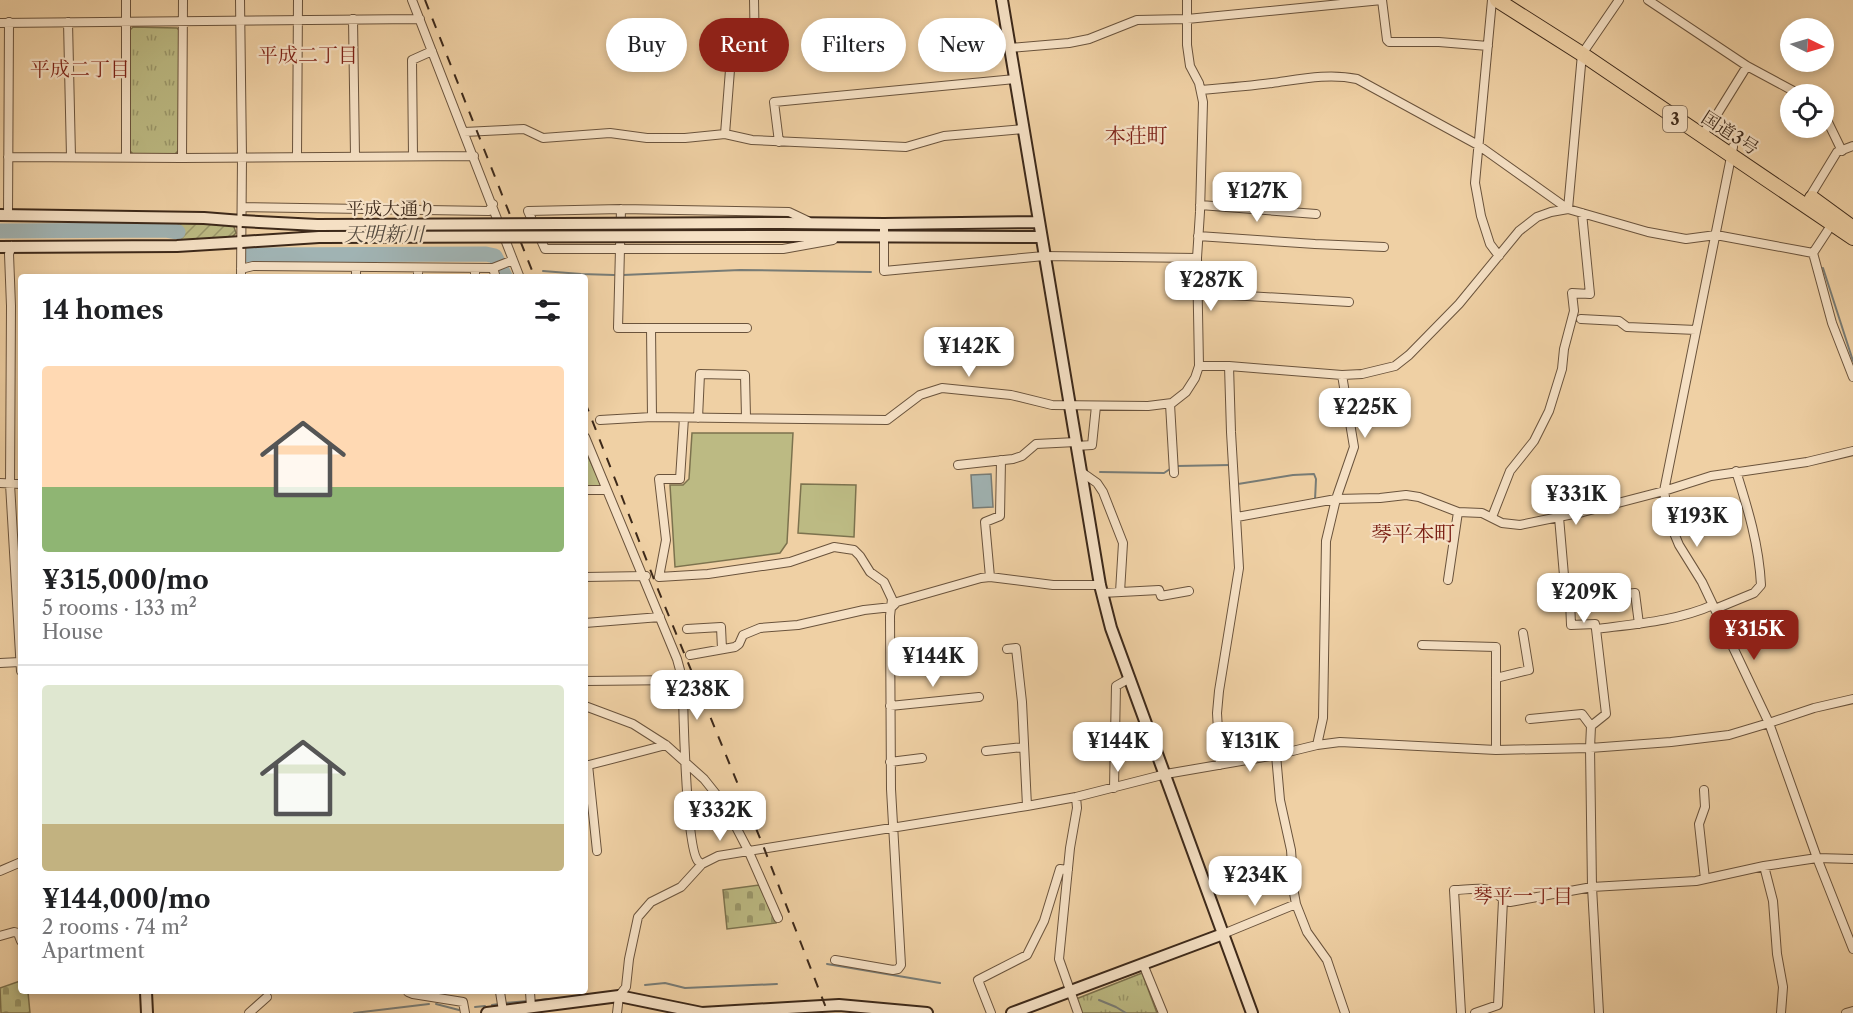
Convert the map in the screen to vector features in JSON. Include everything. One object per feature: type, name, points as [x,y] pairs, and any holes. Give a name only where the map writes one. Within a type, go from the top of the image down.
[{"type":"highway","name":"国道3号","points":[[1497,0],[1584,51]]},
{"type":"highway","name":"国道3号","points":[[1512,0],[1703,133],[1807,200],[1851,225]]},
{"type":"highway","name":"国道3号","points":[[1807,200],[1832,224],[1853,238]]},
{"type":"street","points":[[126,0],[126,157]]},
{"type":"street","points":[[182,158],[183,0]]},
{"type":"street","points":[[240,0],[241,273]]},
{"type":"street","points":[[297,156],[298,0]]},
{"type":"street","points":[[412,0],[518,274]]},
{"type":"street","points":[[726,135],[730,57],[755,56],[754,0]]},
{"type":"street","points":[[1002,0],[1101,589],[1111,628],[1252,1013]]},
{"type":"street","points":[[600,420],[652,417],[746,417],[887,420],[920,395],[942,388],[1011,395],[1052,405],[1172,404],[1186,392],[1199,366],[1197,258],[1203,113],[1201,90],[1190,66],[1187,45],[1187,0]]},
{"type":"street","points":[[1010,48],[1089,39],[1137,20],[1187,19],[1382,0],[1389,42],[1439,42],[1488,46]]},
{"type":"street","points":[[1492,0],[1475,183],[1481,216],[1490,244],[1499,256]]},
{"type":"street","points":[[1569,209],[1584,51],[1620,0]]},
{"type":"street","points":[[1648,0],[1747,66],[1780,84]]},
{"type":"street","points":[[353,19],[355,156]]},
{"type":"street","points":[[0,22],[420,19]]},
{"type":"street","points":[[4,215],[8,157],[4,103],[9,22]]},
{"type":"street","points":[[68,22],[70,157]]},
{"type":"street","points":[[413,156],[412,60],[432,51]]},
{"type":"street","points":[[1703,133],[1747,66]]},
{"type":"street","points":[[1201,90],[1342,75],[1357,79],[1478,145],[1569,209],[1648,232],[1686,239],[1716,235],[1813,253]]},
{"type":"street","points":[[779,142],[774,102],[1015,79]]},
{"type":"street","points":[[464,132],[524,129],[543,138],[610,133],[647,138],[726,135],[779,142],[906,147],[944,136],[1023,129]]},
{"type":"street","points":[[1834,134],[1842,150]]},
{"type":"street","points":[[1807,200],[1837,152],[1853,146]]},
{"type":"street","points":[[1732,151],[1664,491],[1669,521],[1679,545],[1702,582],[1770,723],[1817,858],[1853,949]]},
{"type":"street","points":[[8,157],[474,156]]},
{"type":"street","points":[[242,207],[489,211],[493,204]]},
{"type":"street","points":[[1200,206],[1316,214]]},
{"type":"street","points":[[621,209],[618,328],[747,328]]},
{"type":"street","points":[[811,223],[789,212],[621,209],[528,211],[545,249],[783,249],[858,235]]},
{"type":"street","points":[[1199,366],[1229,366],[1342,375],[1395,366],[1409,356],[1459,304],[1519,231],[1537,217],[1569,209]]},
{"type":"street","points":[[1492,518],[1510,471],[1533,441],[1549,411],[1562,369],[1564,349],[1574,311],[1572,293],[1590,294],[1582,213]]},
{"type":"street","name":"平成大通り","points":[[4,215],[204,218],[317,225],[811,223],[884,230]]},
{"type":"street","points":[[884,230],[1039,222]]},
{"type":"street","points":[[1832,224],[1813,253],[1832,323],[1853,377]]},
{"type":"street","points":[[884,230],[1041,237]]},
{"type":"street","points":[[884,230],[884,271],[1044,255],[1197,258]]},
{"type":"street","name":"平成大通り","points":[[6,247],[177,246],[318,237],[858,235],[884,230]]},
{"type":"street","points":[[1198,236],[1384,247]]},
{"type":"street","points":[[6,247],[9,254],[11,306],[10,484],[18,616]]},
{"type":"street","points":[[241,273],[253,266],[493,268],[513,260]]},
{"type":"street","points":[[297,267],[297,274]]},
{"type":"street","points":[[356,267],[356,274]]},
{"type":"street","points":[[418,268],[418,274]]},
{"type":"street","points":[[475,268],[475,274]]},
{"type":"street","points":[[493,268],[495,274]]},
{"type":"street","points":[[1197,293],[1349,302]]},
{"type":"street","points":[[11,306],[18,307]]},
{"type":"street","points":[[1581,319],[1618,321],[1627,327],[1696,330]]},
{"type":"street","points":[[651,328],[652,417]]},
{"type":"street","points":[[1220,765],[1217,713],[1219,691],[1239,568],[1229,366]]},
{"type":"street","points":[[698,418],[700,374],[745,375],[746,417]]},
{"type":"street","points":[[1317,745],[1323,718],[1326,541],[1336,499],[1354,447],[1342,375]]},
{"type":"street","points":[[1170,404],[1174,473]]},
{"type":"street","points":[[958,465],[1022,456],[1036,444],[1092,445],[1096,406]]},
{"type":"street","points":[[684,418],[680,479],[659,479],[666,540],[660,577],[708,574],[790,562],[834,547],[854,550],[870,572],[884,582],[892,599],[890,762],[902,962],[896,970],[890,970],[835,960]]},
{"type":"street","points":[[588,445],[677,659],[680,670],[679,680]]},
{"type":"street","points":[[1237,517],[1336,499],[1406,495],[1458,512],[1482,513],[1502,523],[1520,525],[1664,491],[1711,476],[1807,462],[1853,451]]},
{"type":"street","points":[[990,577],[985,522],[1000,516],[1001,460]]},
{"type":"street","points":[[1080,471],[1099,486],[1123,543],[1120,592]]},
{"type":"street","points":[[1596,629],[1639,624],[1714,607],[1754,592],[1761,585],[1760,559],[1736,471]]},
{"type":"street","points":[[0,483],[18,484]]},
{"type":"street","points":[[588,490],[606,490]]},
{"type":"street","points":[[1448,580],[1458,512]]},
{"type":"street","points":[[1559,517],[1566,599],[1635,593],[1639,624]]},
{"type":"street","points":[[588,577],[644,576]]},
{"type":"street","points":[[690,655],[735,647],[743,635],[760,628],[798,625],[864,610],[892,607],[897,602],[990,577],[1120,592],[1159,590],[1161,596],[1189,591]]},
{"type":"street","points":[[1570,600],[1571,625],[1595,624],[1596,629],[1606,714],[1590,726]]},
{"type":"street","points":[[588,623],[660,617]]},
{"type":"street","points":[[687,629],[720,627],[722,649]]},
{"type":"street","points":[[1496,678],[1529,670],[1523,633]]},
{"type":"street","points":[[1422,645],[1496,647],[1496,750]]},
{"type":"street","points":[[1007,649],[1016,648],[1022,702],[1027,806]]},
{"type":"street","points":[[0,663],[18,666]]},
{"type":"street","points":[[1114,788],[1116,686],[1130,678]]},
{"type":"street","points":[[588,681],[683,680],[685,761],[692,838],[696,858],[702,864]]},
{"type":"street","points":[[890,706],[980,697]]},
{"type":"street","points":[[617,1013],[619,996],[626,987],[638,916],[651,902],[678,889],[702,864],[718,856],[1076,797],[1166,774],[1276,755],[1317,745],[1340,742],[1496,750],[1590,748],[1671,742],[1729,735],[1814,708],[1853,699]]},
{"type":"street","points":[[588,707],[633,724],[666,744],[704,778],[720,798],[748,850],[778,918]]},
{"type":"street","points":[[1530,719],[1582,714],[1590,726],[1592,887],[1599,1013]]},
{"type":"street","points":[[588,765],[666,744]]},
{"type":"street","points":[[986,751],[1023,747]]},
{"type":"street","points":[[1276,755],[1280,800],[1291,850],[1296,904],[1307,932],[1327,960],[1345,1013]]},
{"type":"street","points":[[890,762],[922,758]]},
{"type":"street","points":[[588,774],[597,851]]},
{"type":"street","points":[[1704,790],[1705,807],[1699,824],[1705,879]]},
{"type":"street","points":[[1076,797],[1077,808],[1059,959],[1078,1013]]},
{"type":"street","points":[[1461,1013],[1454,890],[1485,890],[1494,892],[1503,900],[1510,902],[1592,887],[1705,879],[1764,866],[1817,858],[1853,859]]},
{"type":"street","points":[[0,871],[18,863]]},
{"type":"street","points":[[1764,866],[1773,901],[1777,954],[1783,987],[1781,1013]]},
{"type":"street","points":[[991,1013],[978,980],[1027,955],[1044,921],[1060,869],[1068,870]]},
{"type":"street","points":[[1475,1013],[1498,1005],[1503,900]]},
{"type":"street","points":[[1012,1013],[1223,934],[1296,904]]},
{"type":"street","points":[[0,936],[18,933]]},
{"type":"street","points":[[1143,964],[1162,1013]]},
{"type":"street","points":[[146,994],[147,1013]]},
{"type":"street","points":[[413,994],[463,1002],[465,1013]]},
{"type":"street","points":[[500,994],[503,1011]]},
{"type":"street","points":[[529,1009],[530,994]]},
{"type":"street","points":[[487,1013],[619,996],[702,1013],[808,1005],[840,1009],[927,1013]]},
{"type":"street","points":[[249,1013],[267,997]]},
{"type":"street","points":[[798,1013],[808,1005]]},
{"type":"street","points":[[1846,1013],[1853,1011]]},
{"type":"green space","points":[[133,27],[177,28],[179,30],[179,150],[175,154],[133,154],[130,151],[130,30]]},
{"type":"green space","points":[[178,222],[231,225],[236,233],[231,238],[178,241]]},
{"type":"green space","points":[[692,433],[793,433],[787,543],[780,553],[675,567],[670,485],[683,485],[689,479]]},
{"type":"green space","points":[[588,456],[601,484],[599,488],[588,488]]},
{"type":"green space","points":[[801,484],[856,485],[854,537],[798,533]]},
{"type":"green space","points":[[759,885],[776,923],[727,929],[723,890]]},
{"type":"green space","points":[[1142,973],[1157,1013],[1081,1013],[1076,999]]},
{"type":"green space","points":[[18,982],[18,994],[28,994],[30,1013],[1,1013],[0,988]]},
{"type":"shaded area","points":[[991,474],[993,507],[973,508],[971,475]]},
{"type":"waterway","name":"天明新川","points":[[0,231],[166,230],[178,232]]},
{"type":"waterway","name":"天明新川","points":[[249,255],[486,254],[495,256],[504,274]]},
{"type":"waterway","points":[[1823,268],[1853,361]]},
{"type":"waterway","points":[[623,275],[740,270],[871,272]]},
{"type":"waterway","points":[[543,271],[581,274]]},
{"type":"waterway","points":[[588,274],[614,275]]},
{"type":"waterway","points":[[1177,466],[1230,465]]},
{"type":"waterway","points":[[1100,472],[1164,473],[1170,469]]},
{"type":"waterway","points":[[1238,484],[1314,474],[1316,479],[1315,500]]},
{"type":"waterway","points":[[827,964],[940,983]]},
{"type":"waterway","points":[[645,985],[665,983],[685,988],[777,984]]},
{"type":"waterway","points":[[533,1001],[547,999]]},
{"type":"waterway","points":[[1099,1000],[1126,1013]]},
{"type":"waterway","points":[[505,1003],[528,1001]]},
{"type":"waterway","points":[[354,1013],[429,1004]]},
{"type":"waterway","points":[[436,1004],[459,1010]]},
{"type":"waterway","points":[[492,1005],[499,1004]]},
{"type":"waterway","points":[[475,1007],[485,1006]]},
{"type":"railway","points":[[425,0],[533,274]]},
{"type":"railway","points":[[588,410],[828,1013]]},
{"type":"district","name":"平成二丁目","points":[[308,55]]},
{"type":"district","name":"平成二丁目","points":[[80,69]]},
{"type":"district","name":"本荘町","points":[[1136,136]]},
{"type":"district","name":"琴平本町","points":[[1413,534]]},
{"type":"district","name":"琴平一丁目","points":[[1523,896]]}]
